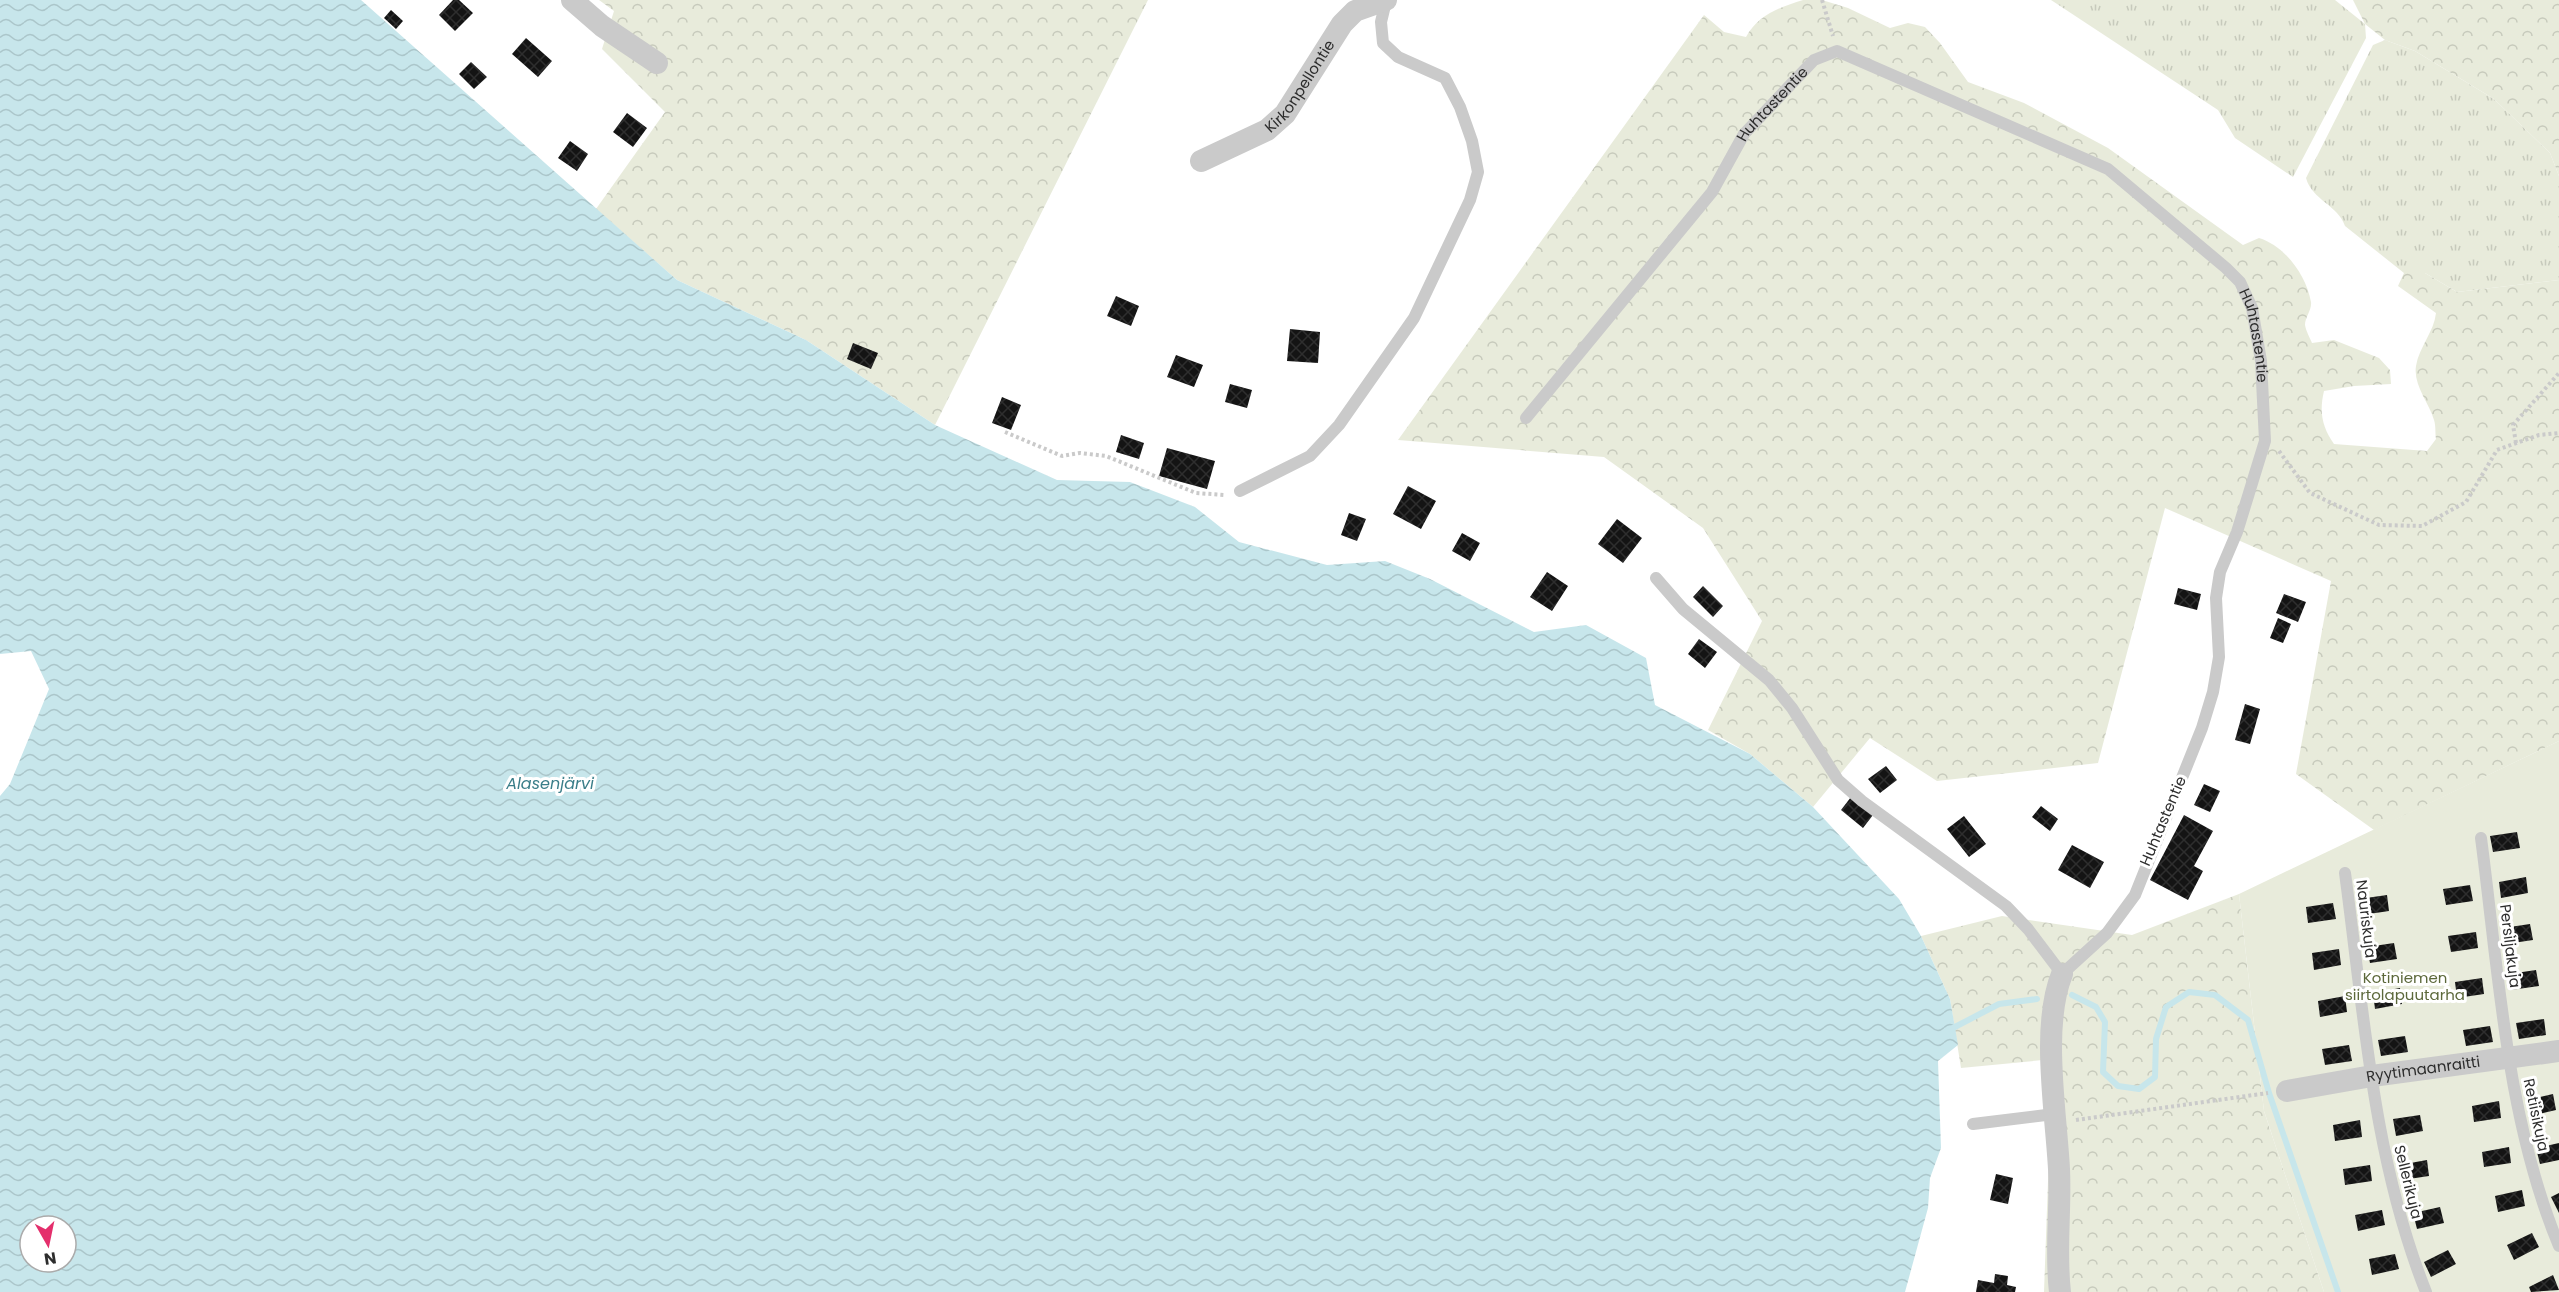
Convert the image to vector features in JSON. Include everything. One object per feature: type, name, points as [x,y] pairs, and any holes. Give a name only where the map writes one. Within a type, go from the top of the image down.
[{"type":"street","points":[[572,0],[602,26],[657,63]]},
{"type":"street","name":"Kirkonpellontie","points":[[1201,161],[1267,130],[1285,114],[1342,24],[1355,11],[1386,0]]},
{"type":"street","points":[[2060,1292],[2058,1274],[2059,1170],[2055,1119],[2053,1014],[2054,992],[2062,974]]},
{"type":"street","name":"Ryytimaanraitti","points":[[2287,1091],[2372,1076],[2559,1052]]},
{"type":"lane","points":[[1240,491],[1310,456],[1339,425],[1414,318],[1470,200],[1478,172],[1472,141],[1460,107],[1445,78],[1398,57],[1383,43],[1381,22],[1386,0]]},
{"type":"lane","name":"Huhtastentie","points":[[1526,418],[1712,192],[1744,134],[1814,60],[1837,51],[2108,169],[2226,268],[2247,293],[2261,361],[2266,421],[2262,454],[2220,572],[2216,598],[2219,657],[2213,692],[2202,728],[2131,902],[2107,933],[2062,974]]},
{"type":"lane","points":[[1656,578],[1683,609],[1769,680],[1792,708],[1838,780],[1862,801],[2007,906],[2028,929],[2062,974]]},
{"type":"lane","name":"Persiljakuja","points":[[2481,838],[2510,1058]]},
{"type":"lane","name":"Nauriskuja","points":[[2345,873],[2372,1076]]},
{"type":"lane","name":"Retiisikuja","points":[[2510,1058],[2531,1164],[2559,1246]]},
{"type":"lane","name":"Sellerikuja","points":[[2372,1076],[2391,1185],[2413,1260],[2426,1292]]},
{"type":"lane","points":[[1973,1124],[2055,1119]]},
{"type":"path","points":[[1822,0],[1837,51]]},
{"type":"path","points":[[2516,443],[2513,425],[2559,373]]},
{"type":"path","points":[[2266,421],[2282,459],[2310,493],[2379,525],[2422,526],[2466,502],[2497,450],[2539,435],[2559,433]]},
{"type":"path","points":[[1005,432],[1062,456],[1080,453],[1106,456],[1196,493],[1219,496],[1240,491]]},
{"type":"path","points":[[2055,1119],[2255,1095]]},
{"type":"green space","points":[[599,0],[1148,0],[935,425],[806,340],[677,280],[596,209],[665,112],[602,49],[614,11]]},
{"type":"green space","points":[[1803,0],[1822,0],[1848,8],[1890,28],[1908,23],[1925,27],[1940,43],[1968,82],[2024,103],[2108,148],[2243,245],[2259,238],[2286,255],[2299,272],[2311,302],[2305,325],[2312,343],[2334,340],[2379,358],[2390,370],[2391,384],[2354,386],[2324,391],[2323,419],[2334,444],[2427,451],[2436,439],[2434,420],[2419,387],[2416,366],[2436,313],[2398,286],[2404,273],[2425,273],[2457,292],[2559,280],[2559,741],[2374,830],[2296,774],[2331,581],[2165,508],[2098,763],[1937,781],[1870,738],[1813,807],[1750,754],[1708,730],[1762,621],[1703,528],[1604,457],[1398,440],[1704,15],[1724,32],[1746,37],[1763,17]]},
{"type":"green space","points":[[2051,0],[2335,0],[2365,24],[2366,38],[2293,177],[2235,138],[2218,110]]},
{"type":"green space","points":[[2353,0],[2559,0],[2559,176],[2550,153],[2494,99],[2415,51],[2385,40],[2365,24]]},
{"type":"green space","points":[[2385,40],[2415,51],[2494,99],[2550,153],[2559,176],[2559,280],[2457,292],[2425,273],[2404,273],[2345,226],[2337,213],[2309,186],[2306,178],[2373,45]]},
{"type":"green space","name":"Kotiniemen siirtolapuutarha","points":[[2559,741],[2559,1292],[2324,1292],[2264,1111],[2239,894]]},
{"type":"green space","points":[[2239,894],[2264,1111],[2324,1292],[2044,1292],[2050,1126],[2043,1060],[1961,1068],[1950,999],[1921,936],[2002,916],[2132,935]]},
{"type":"water","name":"Alasenjärvi","points":[[0,0],[361,0],[677,280],[806,340],[935,425],[1057,480],[1130,482],[1195,507],[1239,542],[1327,565],[1385,561],[1430,579],[1534,632],[1586,625],[1646,658],[1655,705],[1750,754],[1813,807],[1899,899],[1921,936],[1950,999],[1958,1045],[1938,1061],[1941,1148],[1930,1178],[1928,1208],[1905,1292],[0,1292],[0,796],[10,784],[49,689],[31,651],[0,654]]},
{"type":"building","points":[[453,0],[459,0],[473,13],[455,31],[439,15]]},
{"type":"building","points":[[391,10],[403,21],[396,29],[384,18]]},
{"type":"building","points":[[526,38],[552,61],[538,77],[512,54]]},
{"type":"building","points":[[471,62],[487,77],[474,89],[459,74]]},
{"type":"building","points":[[627,113],[647,128],[633,147],[613,132]]},
{"type":"building","points":[[570,141],[588,154],[577,171],[558,158]]},
{"type":"building","points":[[1116,296],[1139,306],[1131,326],[1107,316]]},
{"type":"building","points":[[1290,329],[1320,332],[1318,363],[1287,361]]},
{"type":"building","points":[[853,343],[878,353],[871,369],[847,359]]},
{"type":"building","points":[[1176,355],[1203,365],[1194,387],[1167,377]]},
{"type":"building","points":[[1230,384],[1252,390],[1247,408],[1225,402]]},
{"type":"building","points":[[1002,397],[1021,405],[1011,430],[992,423]]},
{"type":"building","points":[[1121,435],[1144,443],[1139,459],[1116,452]]},
{"type":"building","points":[[1167,448],[1215,461],[1207,489],[1159,476]]},
{"type":"building","points":[[1408,486],[1436,501],[1421,529],[1393,514]]},
{"type":"building","points":[[1349,513],[1366,519],[1357,541],[1341,535]]},
{"type":"building","points":[[1617,519],[1642,538],[1623,563],[1598,544]]},
{"type":"building","points":[[1462,533],[1480,543],[1470,561],[1452,551]]},
{"type":"building","points":[[1547,572],[1568,586],[1552,611],[1530,597]]},
{"type":"building","points":[[1703,586],[1723,606],[1713,617],[1693,597]]},
{"type":"building","points":[[2178,588],[2201,594],[2197,610],[2174,604]]},
{"type":"building","points":[[2284,594],[2306,602],[2298,622],[2276,613]]},
{"type":"building","points":[[2278,618],[2291,624],[2283,643],[2270,638]]},
{"type":"building","points":[[1699,639],[1717,652],[1705,668],[1688,654]]},
{"type":"building","points":[[2245,704],[2260,709],[2250,744],[2235,740]]},
{"type":"building","points":[[1886,766],[1897,780],[1880,793],[1868,779]]},
{"type":"building","points":[[2204,784],[2220,791],[2210,812],[2194,805]]},
{"type":"building","points":[[1851,797],[1873,815],[1863,828],[1841,810]]},
{"type":"building","points":[[2041,806],[2058,819],[2050,831],[2032,817]]},
{"type":"building","points":[[2184,815],[2213,831],[2194,866],[2203,871],[2188,900],[2150,880]]},
{"type":"building","points":[[1964,816],[1986,844],[1969,857],[1947,829]]},
{"type":"building","points":[[2517,832],[2520,848],[2493,852],[2490,836]]},
{"type":"building","points":[[2072,845],[2104,862],[2090,888],[2058,870]]},
{"type":"building","points":[[2526,877],[2528,893],[2501,898],[2499,882]]},
{"type":"building","points":[[2470,885],[2473,901],[2446,905],[2443,889]]},
{"type":"building","points":[[2387,895],[2389,911],[2362,915],[2359,899]]},
{"type":"building","points":[[2333,903],[2336,919],[2308,923],[2306,907]]},
{"type":"building","points":[[2530,924],[2533,940],[2506,944],[2503,928]]},
{"type":"building","points":[[2476,932],[2478,948],[2451,952],[2448,936]]},
{"type":"building","points":[[2394,943],[2397,959],[2370,963],[2367,947]]},
{"type":"building","points":[[2339,949],[2341,965],[2314,970],[2312,953]]},
{"type":"building","points":[[2536,970],[2539,986],[2511,990],[2509,974]]},
{"type":"building","points":[[2482,978],[2484,994],[2457,998],[2455,982]]},
{"type":"building","points":[[2400,988],[2402,1004],[2375,1009],[2373,993]]},
{"type":"building","points":[[2345,996],[2347,1012],[2320,1017],[2318,1001]]},
{"type":"building","points":[[2544,1019],[2546,1035],[2519,1039],[2516,1023]]},
{"type":"building","points":[[2490,1026],[2493,1042],[2466,1046],[2463,1030]]},
{"type":"building","points":[[2405,1036],[2408,1052],[2381,1056],[2378,1040]]},
{"type":"building","points":[[2349,1045],[2352,1061],[2325,1065],[2322,1049]]},
{"type":"building","points":[[2553,1094],[2556,1110],[2530,1116],[2526,1100]]},
{"type":"building","points":[[2499,1101],[2501,1118],[2474,1122],[2472,1106]]},
{"type":"building","points":[[2420,1115],[2423,1131],[2396,1136],[2393,1119]]},
{"type":"building","points":[[2360,1120],[2362,1137],[2335,1141],[2333,1125]]},
{"type":"building","points":[[2559,1143],[2559,1160],[2540,1164],[2536,1148]]},
{"type":"building","points":[[2509,1147],[2511,1163],[2484,1167],[2482,1152]]},
{"type":"building","points":[[2427,1160],[2429,1176],[2402,1180],[2399,1165]]},
{"type":"building","points":[[2370,1165],[2372,1181],[2345,1185],[2343,1169]]},
{"type":"building","points":[[1996,1174],[2013,1178],[2008,1204],[1990,1200]]},
{"type":"building","points":[[2522,1190],[2525,1206],[2498,1212],[2495,1196]]},
{"type":"building","points":[[2559,1193],[2559,1213],[2551,1197]]},
{"type":"building","points":[[2440,1207],[2444,1223],[2417,1229],[2413,1213]]},
{"type":"building","points":[[2382,1210],[2385,1225],[2358,1231],[2355,1215]]},
{"type":"building","points":[[2532,1233],[2539,1247],[2514,1260],[2507,1245]]},
{"type":"building","points":[[2448,1250],[2456,1264],[2431,1277],[2424,1262]]},
{"type":"building","points":[[2395,1254],[2399,1269],[2372,1275],[2369,1259]]},
{"type":"building","points":[[1995,1274],[2008,1276],[2007,1285],[2016,1287],[2015,1292],[1976,1292],[1978,1280],[1994,1283]]},
{"type":"building","points":[[2553,1275],[2559,1290],[2531,1292],[2529,1287]]},
{"type":"waterway","points":[[2072,995],[2096,1007],[2105,1022],[2103,1072],[2118,1086],[2139,1089],[2155,1077],[2156,1039],[2166,1007],[2189,992],[2215,995],[2248,1020],[2269,1093],[2338,1292]]},
{"type":"waterway","points":[[1951,1029],[1999,1004],[2037,999]]}]
